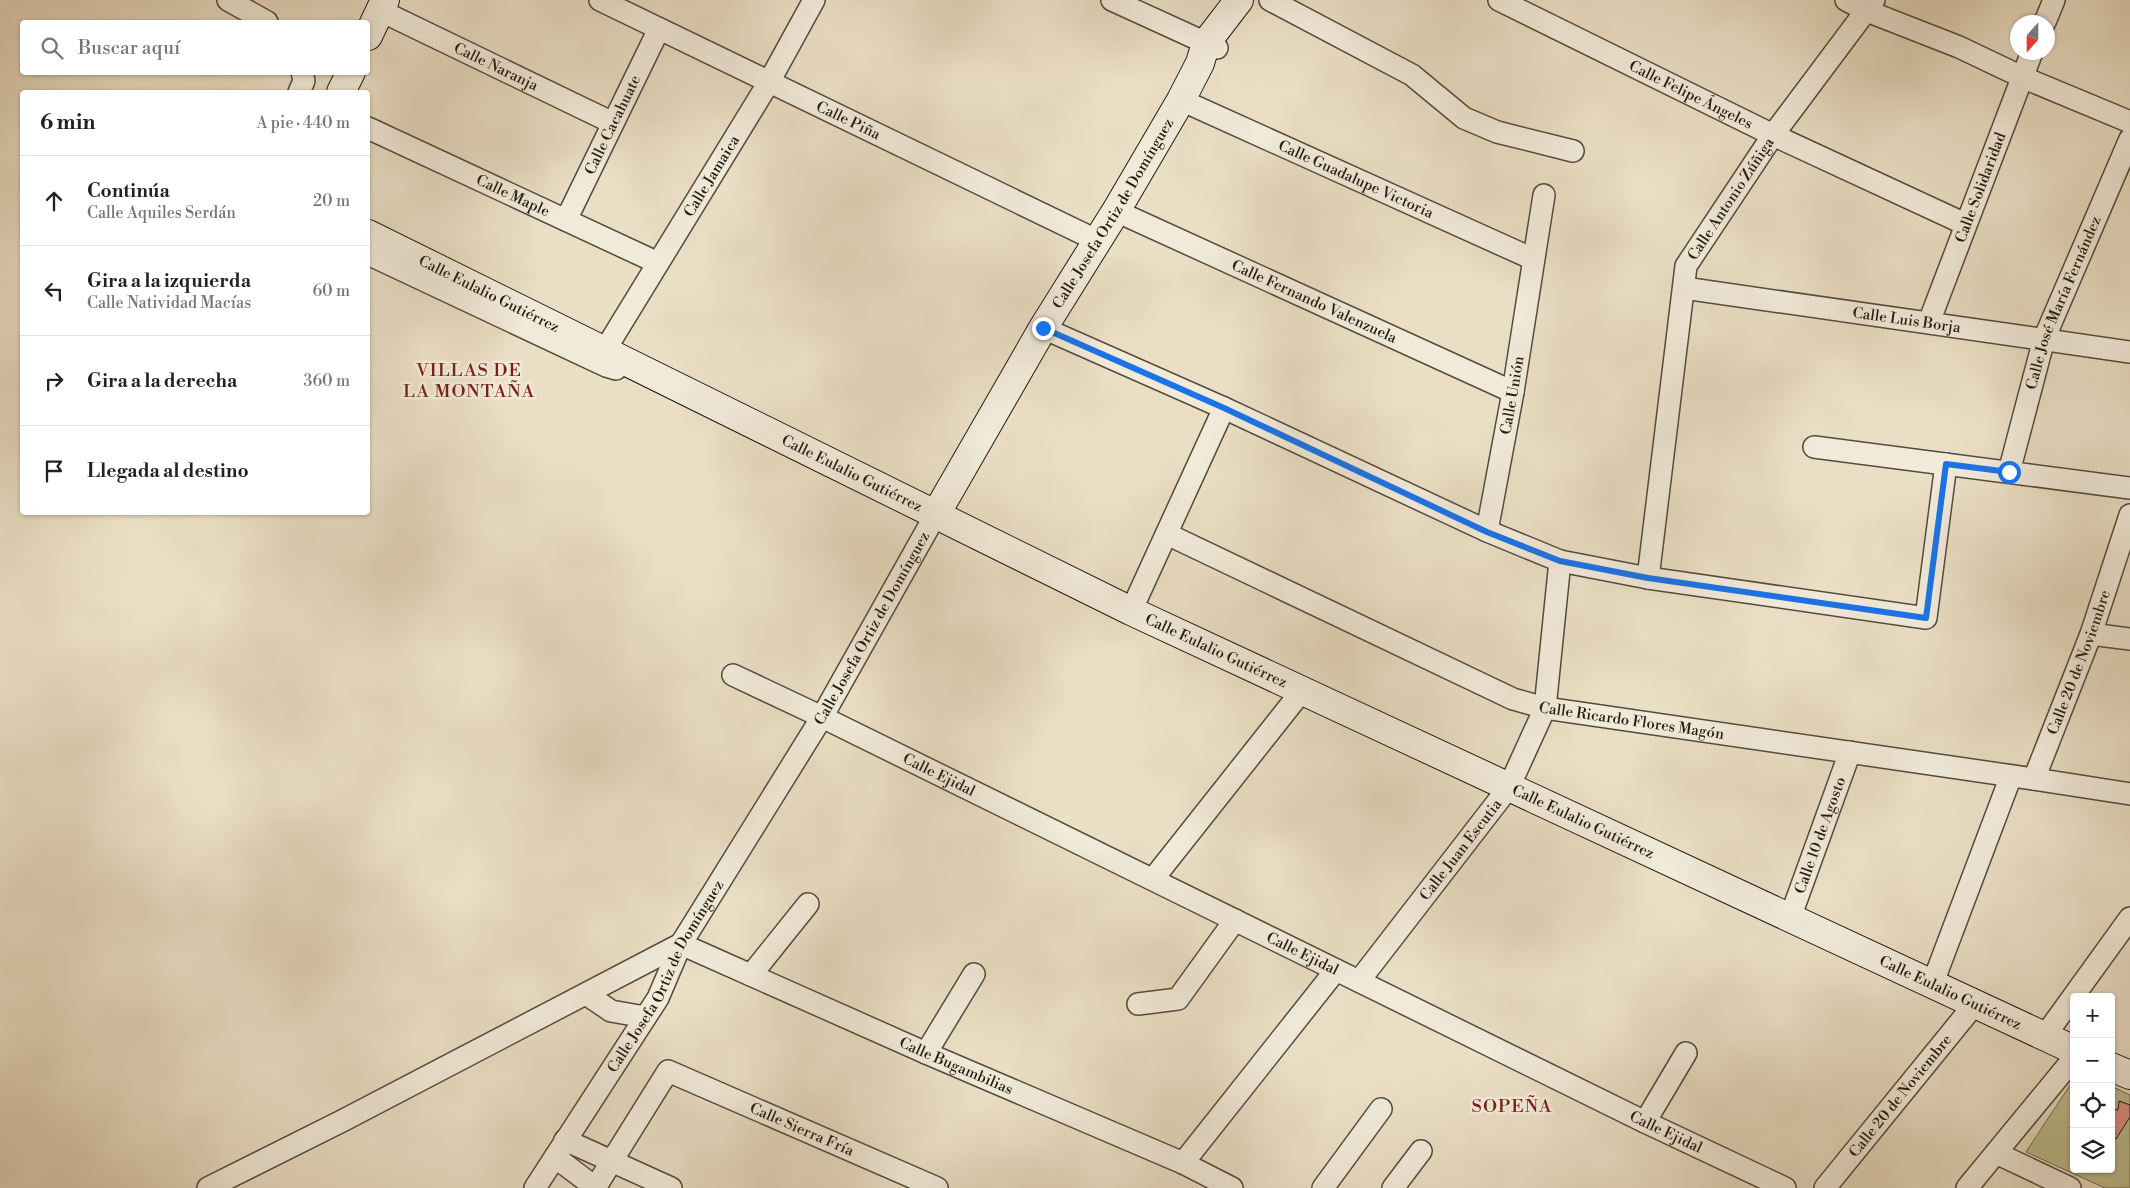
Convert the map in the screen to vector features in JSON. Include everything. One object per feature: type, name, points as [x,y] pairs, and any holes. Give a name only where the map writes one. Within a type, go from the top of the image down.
[{"type":"street","points":[[228,0],[263,20]]},
{"type":"street","name":"Calle Piña","points":[[600,0],[1098,240]]},
{"type":"street","name":"Calle Jamaica","points":[[606,350],[769,82],[814,0]]},
{"type":"street","points":[[1112,0],[1208,51]]},
{"type":"street","name":"Calle Josefa Ortiz de Domínguez","points":[[535,1188],[658,998],[681,944],[822,717],[1043,328],[1116,212],[1239,0]]},
{"type":"street","name":"Calle Josefa Ortiz de Domínguez","points":[[1208,51],[1255,0]]},
{"type":"street","points":[[1270,0],[1412,75],[1464,118],[1497,132],[1573,151]]},
{"type":"street","name":"Calle Felipe Ángeles","points":[[1499,0],[1773,135],[1965,224]]},
{"type":"street","points":[[1846,0],[1871,5],[2022,77],[2130,122]]},
{"type":"street","points":[[2048,15],[2054,0]]},
{"type":"street","points":[[370,32],[382,5]]},
{"type":"street","name":"Calle Naranja","points":[[382,5],[613,123]]},
{"type":"street","name":"Calle Antonio Zúñiga","points":[[1648,578],[1686,266],[1773,135],[1871,5]]},
{"type":"street","name":"Calle Cacahuate","points":[[566,220],[660,29]]},
{"type":"street","name":"Calle Solidaridad","points":[[1929,322],[2029,60]]},
{"type":"street","points":[[300,90],[304,81],[303,75]]},
{"type":"street","points":[[343,90],[350,75]]},
{"type":"street","name":"Calle Guadalupe Victoria","points":[[1181,100],[1533,259]]},
{"type":"street","name":"Calle Maple","points":[[370,129],[658,263]]},
{"type":"street","name":"Calle José María Fernández","points":[[2009,472],[2044,339],[2130,139]]},
{"type":"street","name":"Calle Unión","points":[[1487,532],[1544,195]]},
{"type":"street","name":"Calle Fernando Valenzuela","points":[[1116,212],[1512,392]]},
{"type":"street","name":"Calle Eulalio Gutiérrez","points":[[370,235],[667,380],[1131,611],[2070,1048]]},
{"type":"street","points":[[370,255],[606,366],[667,380]]},
{"type":"street","name":"Calle Luis Borja","points":[[1684,288],[2130,352]]},
{"type":"street","points":[[1043,328],[1224,408],[1487,532],[1560,561],[1648,578],[1926,618],[1946,464]]},
{"type":"street","points":[[1131,611],[1224,408]]},
{"type":"street","points":[[1814,447],[2130,488]]},
{"type":"street","name":"Calle 20 de Noviembre","points":[[2034,778],[2091,634],[2130,516]]},
{"type":"street","name":"Calle Ricardo Flores Magón","points":[[1167,534],[1513,699],[1545,708],[2034,778],[2130,794]]},
{"type":"street","name":"Calle Juan Escutia","points":[[1359,981],[1509,788],[1545,708],[1560,561]]},
{"type":"street","points":[[2091,634],[2130,639]]},
{"type":"street","name":"Calle Ejidal","points":[[733,675],[1153,879],[1645,1122],[1785,1188]]},
{"type":"street","points":[[1153,879],[1302,692]]},
{"type":"street","name":"Calle 10 de Agosto","points":[[1790,918],[1850,752]]},
{"type":"street","points":[[1932,985],[2012,776]]},
{"type":"street","points":[[751,975],[808,904]]},
{"type":"street","points":[[2044,1037],[2130,918]]},
{"type":"street","points":[[1138,1004],[1178,999],[1235,920]]},
{"type":"street","points":[[208,1188],[342,1121],[681,944]]},
{"type":"street","name":"Calle Bugambilias","points":[[681,944],[926,1053],[1183,1163],[1232,1188]]},
{"type":"street","points":[[1183,1163],[1336,970]]},
{"type":"street","points":[[926,1053],[974,974]]},
{"type":"street","points":[[586,994],[611,1010],[645,1017]]},
{"type":"street","name":"Calle 20 de Noviembre","points":[[1825,1188],[1974,1005]]},
{"type":"street","points":[[1645,1122],[1686,1053]]},
{"type":"street","points":[[1967,1188],[2070,1063]]},
{"type":"street","points":[[2115,1069],[2130,1075]]},
{"type":"street","name":"Calle Sierra Fría","points":[[611,1162],[668,1071],[937,1188]]},
{"type":"street","points":[[1323,1188],[1381,1109]]},
{"type":"street","points":[[560,1149],[596,1188],[611,1162]]},
{"type":"street","points":[[560,1149],[611,1162],[671,1188]]},
{"type":"street","points":[[1393,1188],[1421,1151]]},
{"type":"street","points":[[1996,1153],[2070,1188]]},
{"type":"green space","points":[[2070,1085],[2070,1172],[2026,1152]]},
{"type":"green space","points":[[2115,1088],[2130,1095],[2130,1188],[2105,1188],[2072,1173],[2115,1173]]},
{"type":"building","points":[[2119,1101],[2130,1105],[2130,1117],[2116,1139],[2115,1109],[2118,1110]]},
{"type":"district","name":"VILLAS DE LA MONTAÑA","points":[[469,380]]},
{"type":"district","name":"SOPEÑA","points":[[1512,1106]]},
{"type":"route","points":[[1043,328],[1224,408],[1487,532],[1560,561],[1648,578],[1926,618],[1946,464],[2009,472]]}]
